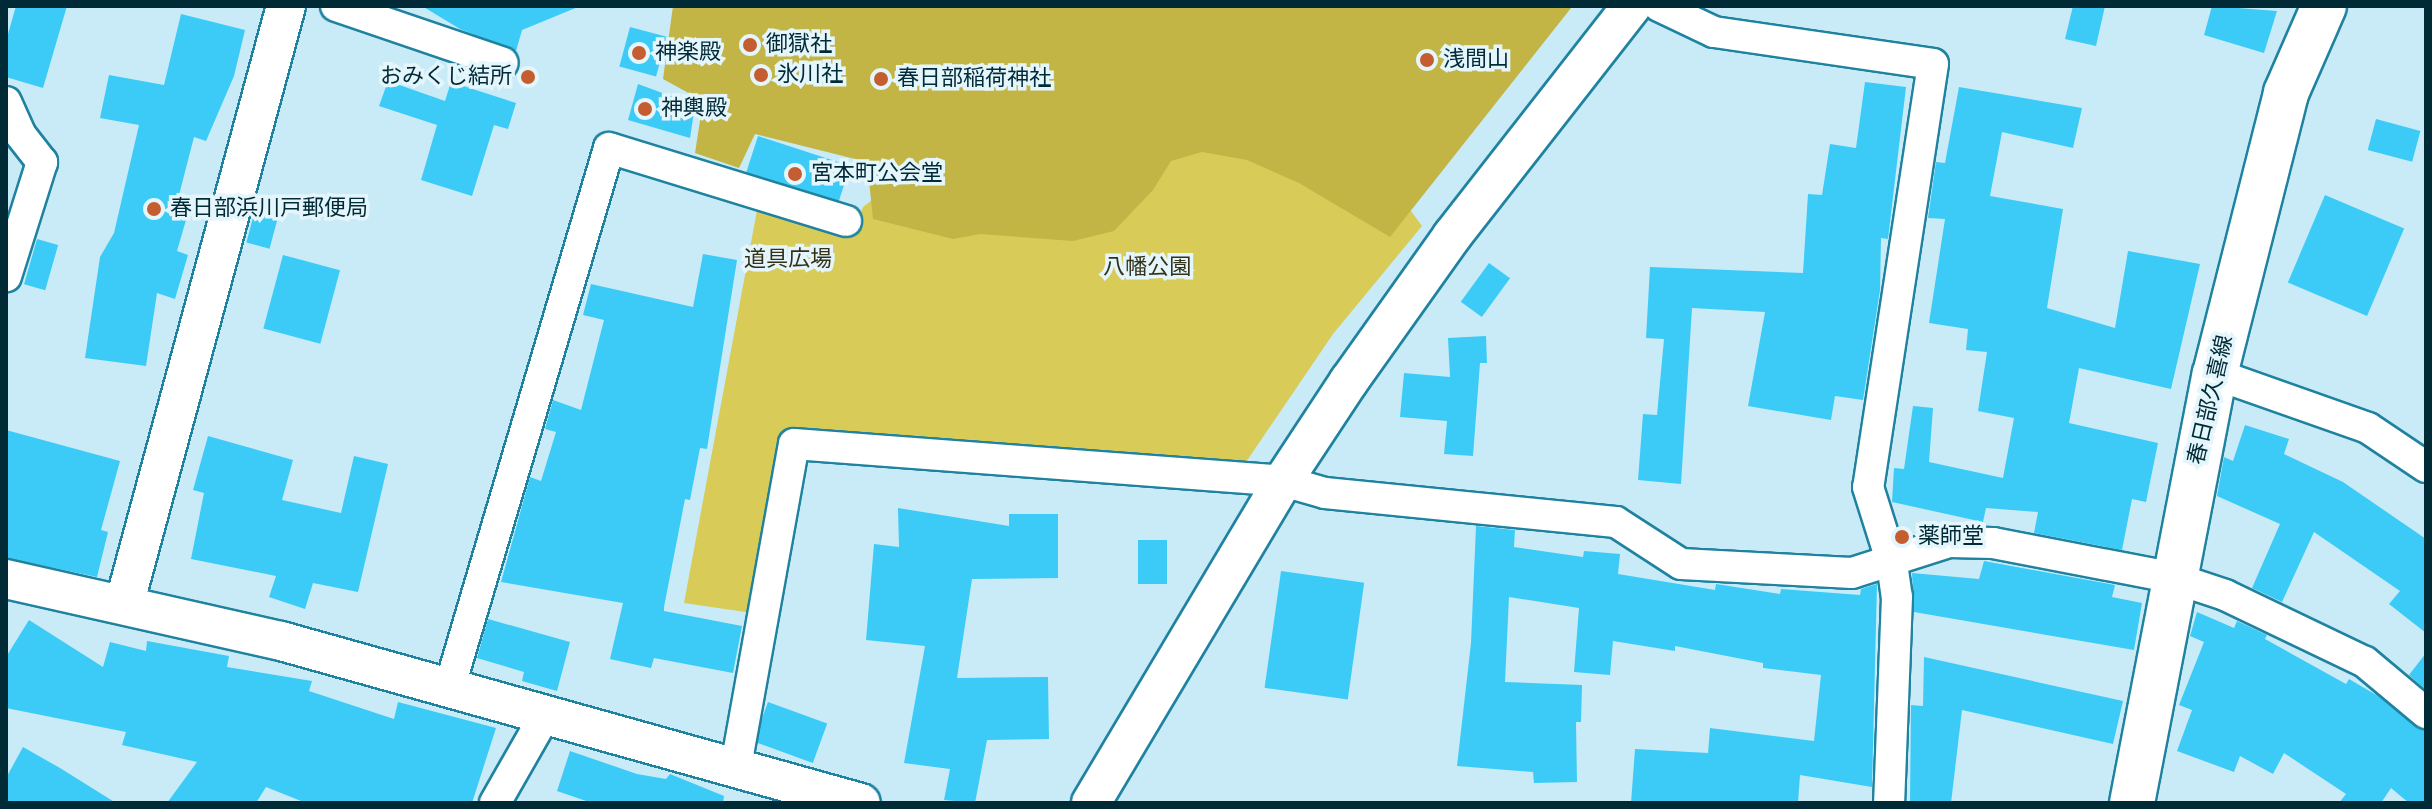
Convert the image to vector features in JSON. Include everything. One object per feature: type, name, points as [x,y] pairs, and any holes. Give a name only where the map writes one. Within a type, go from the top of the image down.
[{"type":"main road","name":"春日部久喜線","points":[[2132,803],[2215,374],[2286,93],[2324,6]]},
{"type":"street","points":[[336,6],[503,63]]},
{"type":"street","points":[[1091,803],[1283,481],[1452,236],[1632,6]]},
{"type":"street","points":[[1659,6],[1714,32],[1933,64],[1870,455],[1868,487],[1892,563],[1897,597],[1889,803]]},
{"type":"street","points":[[124,605],[278,8]]},
{"type":"street","points":[[6,102],[20,134],[42,162],[6,276]]},
{"type":"street","points":[[449,689],[609,148],[846,221]]},
{"type":"street","points":[[2215,374],[2368,428],[2426,467]]},
{"type":"street","points":[[736,766],[794,444],[1283,481],[1325,493],[1616,522],[1681,564],[1852,573],[1892,563],[1949,542],[1993,543],[2174,578],[2225,595],[2365,662],[2426,713]]},
{"type":"street","points":[[6,579],[281,641],[544,717],[736,766],[861,803]]},
{"type":"street","points":[[495,803],[544,717]]},
{"type":"green space","name":"八幡公園","points":[[1350,129],[1422,226],[1333,334],[1244,465],[785,438],[752,613],[684,603],[758,205],[853,235],[863,207],[895,182]]},
{"type":"shaded area","points":[[673,6],[1571,8],[1390,237],[1299,183],[1247,160],[1202,152],[1171,161],[1153,190],[1114,231],[1073,241],[980,234],[953,239],[873,219],[867,162],[755,134],[739,168],[695,153],[703,101],[663,79]]},
{"type":"building","points":[[16,6],[67,6],[43,88],[6,77],[6,41]]},
{"type":"building","points":[[422,6],[578,7],[522,30],[516,51],[460,29]]},
{"type":"building","points":[[2073,6],[2105,6],[2096,46],[2065,39]]},
{"type":"building","points":[[2212,6],[2277,11],[2264,53],[2204,35]]},
{"type":"building","points":[[181,14],[245,30],[234,76],[206,141],[194,137],[178,199],[191,203],[177,251],[188,255],[175,299],[157,293],[146,366],[85,358],[100,257],[114,233],[139,125],[100,118],[109,75],[164,85]]},
{"type":"building","points":[[630,27],[667,37],[656,76],[619,67]]},
{"type":"building","points":[[388,81],[445,101],[451,82],[516,103],[508,129],[494,125],[472,196],[421,180],[437,125],[379,106]]},
{"type":"building","points":[[1865,82],[1906,87],[1888,239],[1881,238],[1880,290],[1863,400],[1835,396],[1831,420],[1748,406],[1765,312],[1692,308],[1681,484],[1638,480],[1643,414],[1657,415],[1664,339],[1646,338],[1650,267],[1803,273],[1808,194],[1822,195],[1830,144],[1856,148]]},
{"type":"building","points":[[638,84],[695,105],[690,138],[628,120]]},
{"type":"building","points":[[1959,87],[2082,108],[2073,148],[2002,132],[1990,196],[2063,209],[2047,308],[2115,328],[2128,251],[2200,264],[2171,389],[2079,368],[2069,423],[2158,443],[2146,502],[2132,499],[2122,550],[2034,533],[2038,512],[1986,508],[1983,522],[1892,502],[1894,468],[1904,469],[1913,406],[1933,408],[1929,462],[2003,478],[2014,418],[1978,411],[1987,352],[1966,350],[1968,329],[1929,323],[1945,219],[1928,218],[1936,162],[1945,163]]},
{"type":"building","points":[[2376,119],[2420,131],[2412,162],[2368,150]]},
{"type":"building","points":[[758,136],[850,166],[839,202],[746,172]]},
{"type":"building","points":[[2325,195],[2404,229],[2367,316],[2288,282]]},
{"type":"building","points":[[258,199],[281,205],[270,249],[246,242]]},
{"type":"building","points":[[37,239],[58,245],[45,290],[24,284]]},
{"type":"building","points":[[703,254],[737,260],[707,449],[700,448],[690,500],[685,499],[664,611],[742,626],[733,673],[654,658],[651,668],[610,659],[623,603],[501,582],[530,477],[541,481],[556,432],[545,429],[553,400],[581,410],[604,320],[583,315],[591,284],[693,307]]},
{"type":"building","points":[[283,255],[340,270],[320,344],[263,328]]},
{"type":"building","points":[[1489,263],[1510,278],[1482,317],[1461,302]]},
{"type":"building","points":[[1486,336],[1487,363],[1480,363],[1473,456],[1444,454],[1447,421],[1400,417],[1404,373],[1450,377],[1448,338]]},
{"type":"building","points":[[2245,425],[2289,439],[2284,454],[2343,482],[2426,539],[2426,633],[2389,604],[2400,591],[2314,532],[2282,602],[2252,588],[2280,524],[2217,496],[2224,457],[2233,461]]},
{"type":"building","points":[[6,430],[120,461],[101,530],[108,532],[97,577],[6,558]]},
{"type":"building","points":[[208,436],[293,460],[282,500],[341,513],[354,456],[388,464],[358,592],[313,583],[305,609],[269,597],[276,576],[191,559],[204,493],[193,490]]},
{"type":"building","points":[[898,508],[1009,526],[1009,514],[1058,514],[1058,578],[972,579],[957,678],[1048,677],[1049,739],[987,740],[975,803],[944,800],[950,769],[904,763],[925,646],[866,640],[874,544],[899,547]]},
{"type":"building","points":[[1476,526],[1515,530],[1514,547],[1583,557],[1584,551],[1620,554],[1618,574],[1715,590],[1716,584],[1780,594],[1781,589],[1860,595],[1861,589],[1877,584],[1872,787],[1800,775],[1798,803],[1631,803],[1635,749],[1708,753],[1710,728],[1814,741],[1821,675],[1763,668],[1763,663],[1675,646],[1675,651],[1613,641],[1610,675],[1574,672],[1579,608],[1509,597],[1505,682],[1582,685],[1581,722],[1576,722],[1577,782],[1534,783],[1533,772],[1457,766],[1471,643]]},
{"type":"building","points":[[1138,540],[1167,540],[1167,584],[1138,584]]},
{"type":"building","points":[[1984,561],[2115,585],[2112,597],[2142,603],[2134,650],[1914,612],[1912,573],[1979,579]]},
{"type":"building","points":[[1281,571],[1364,583],[1348,700],[1265,688]]},
{"type":"building","points":[[2197,612],[2234,628],[2237,621],[2267,635],[2265,639],[2346,684],[2349,679],[2378,696],[2426,731],[2426,803],[2409,803],[2391,788],[2381,803],[2339,803],[2346,794],[2284,753],[2273,774],[2240,756],[2234,772],[2177,751],[2192,710],[2179,705],[2204,642],[2190,636]]},
{"type":"building","points":[[488,619],[570,642],[557,691],[522,681],[524,672],[477,658]]},
{"type":"building","points":[[29,620],[103,667],[110,642],[146,651],[147,641],[229,656],[227,667],[312,681],[309,691],[394,719],[398,702],[496,728],[472,803],[306,803],[266,787],[256,803],[167,803],[197,762],[122,745],[126,732],[6,708],[6,657]]},
{"type":"building","points":[[2426,653],[2426,690],[2409,675]]},
{"type":"building","points":[[1924,657],[2123,701],[2113,744],[1962,710],[1951,803],[1910,803],[1911,705],[1923,706]]},
{"type":"building","points":[[768,702],[827,724],[813,763],[754,741]]},
{"type":"building","points":[[23,747],[116,803],[6,803],[6,778]]},
{"type":"building","points":[[570,751],[637,774],[666,779],[670,774],[724,796],[723,803],[592,803],[557,791]]},
{"type":"place","name":"御獄社","points":[[750,45]]},
{"type":"place","name":"神楽殿","points":[[639,53]]},
{"type":"place","name":"浅間山","points":[[1427,60]]},
{"type":"place","name":"氷川社","points":[[761,75]]},
{"type":"place","name":"おみくじ結所","points":[[528,77]]},
{"type":"place","name":"春日部稲荷神社","points":[[881,79]]},
{"type":"place","name":"神輿殿","points":[[645,109]]},
{"type":"place","name":"宮本町公会堂","points":[[795,174]]},
{"type":"place","name":"春日部浜川戸郵便局","points":[[154,209]]},
{"type":"place","name":"薬師堂","points":[[1902,537]]},
{"type":"park label","name":"道具広場","points":[[788,260]]}]
